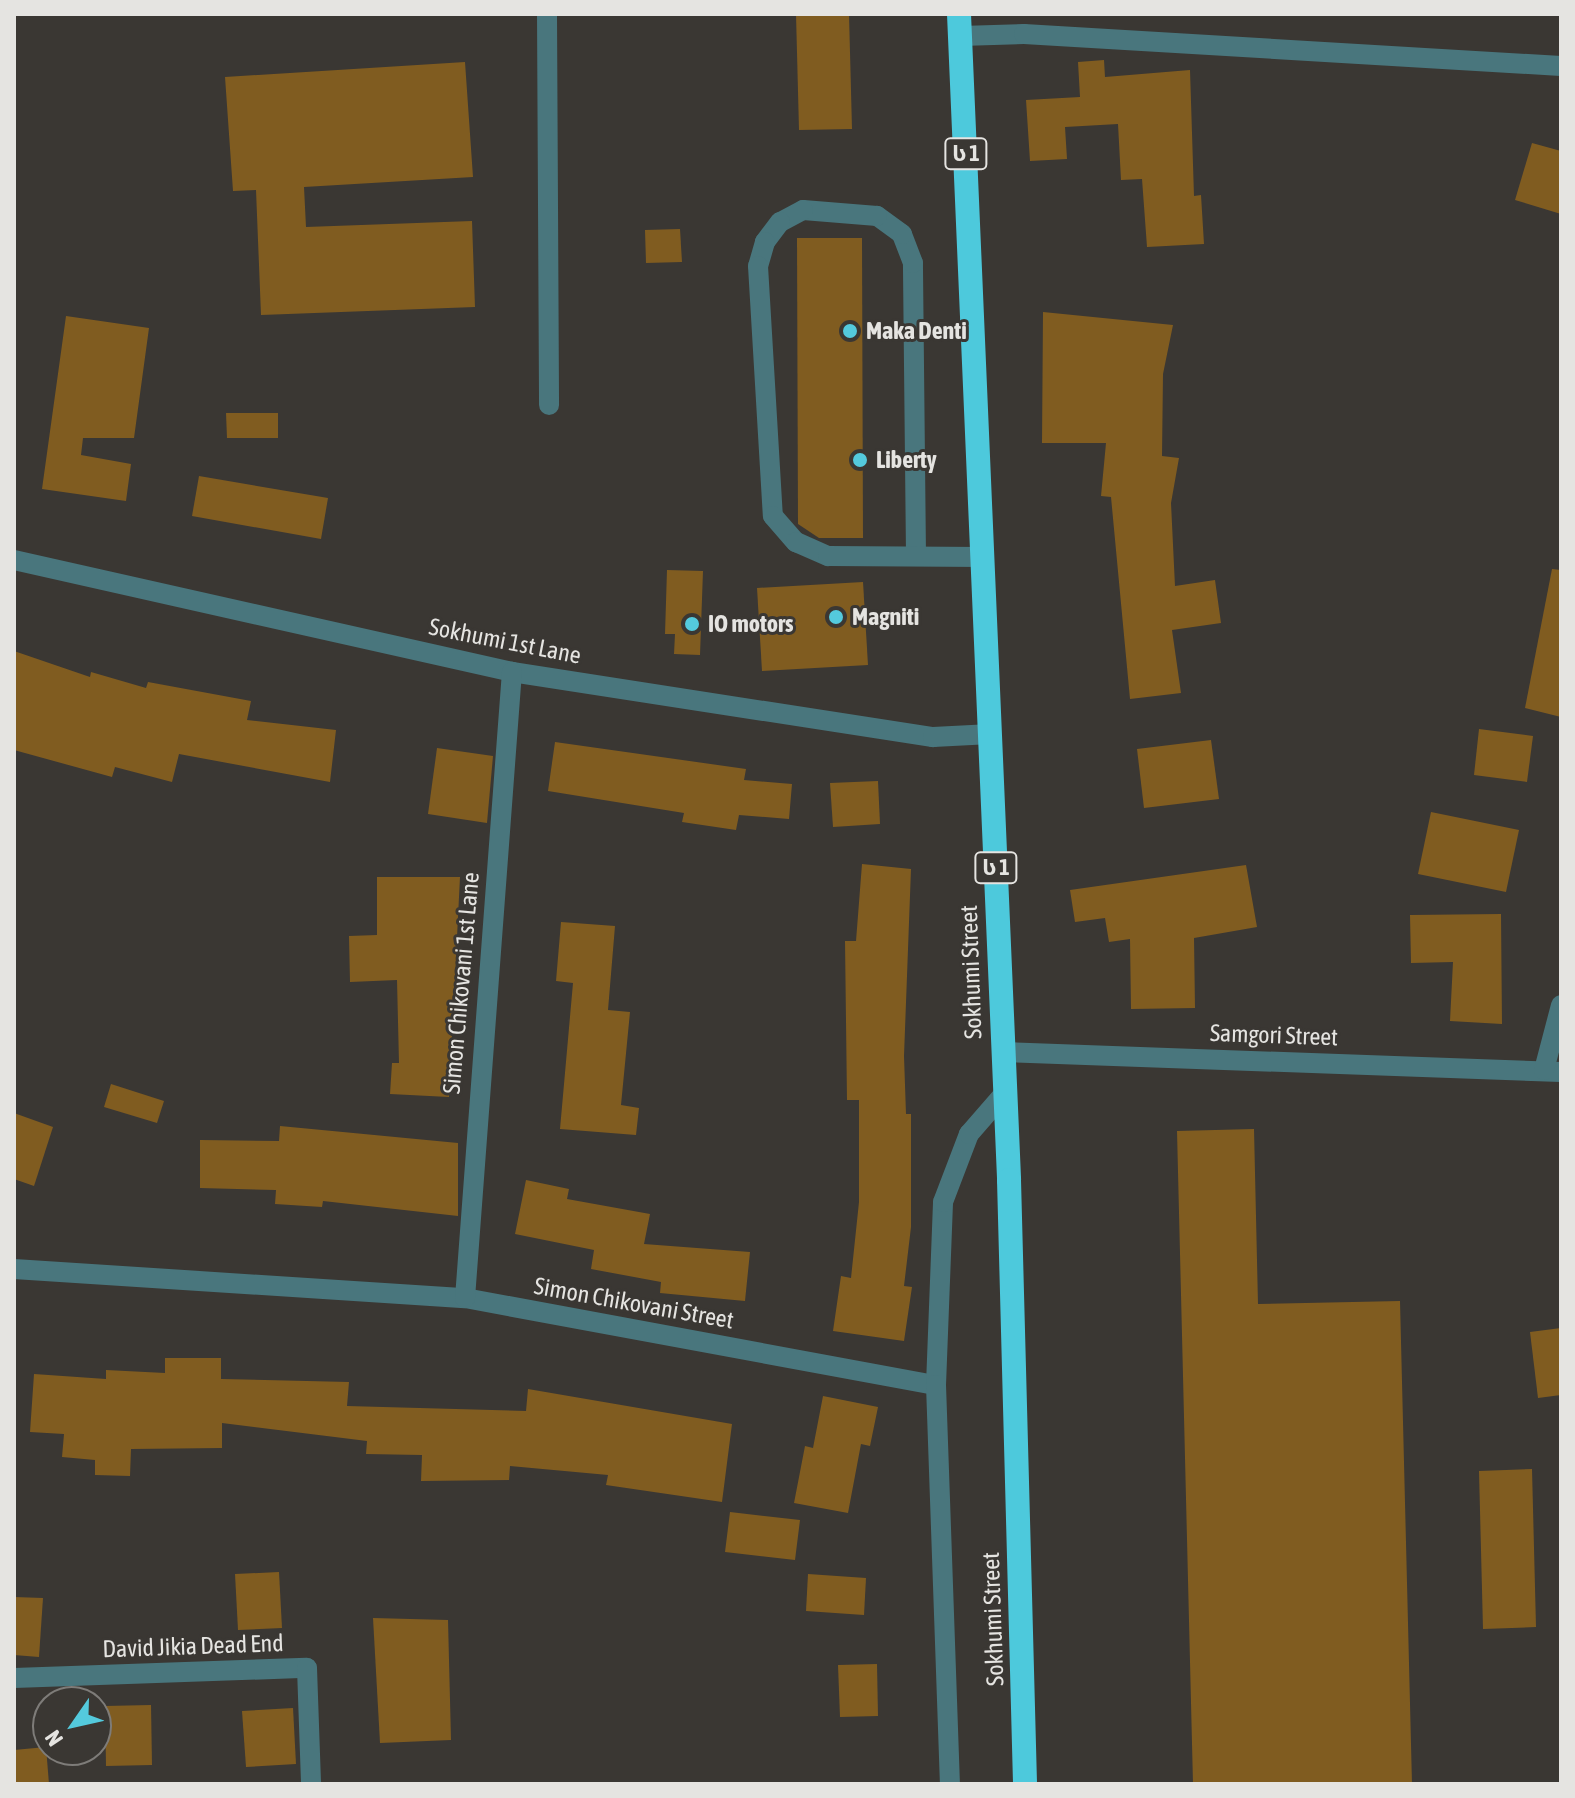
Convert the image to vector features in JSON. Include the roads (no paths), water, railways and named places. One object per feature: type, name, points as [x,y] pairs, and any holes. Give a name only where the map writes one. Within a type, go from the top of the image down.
[{"type":"highway","name":"Sokhumi Street","points":[[960,25],[991,734],[1002,1096],[1009,1180],[1025,1784]]},
{"type":"street","points":[[547,14],[549,405]]},
{"type":"street","points":[[960,25],[1024,34],[1561,66]]},
{"type":"street","points":[[916,556],[913,263],[902,234],[877,216],[803,210],[780,222],[765,242],[758,266],[773,516],[796,542],[828,556],[984,557]]},
{"type":"street","name":"Sokhumi 1st Lane","points":[[14,560],[512,672],[933,737],[991,734]]},
{"type":"street","name":"Simon Chikovani 1st Lane","points":[[465,1298],[512,672]]},
{"type":"street","name":"Samgori Street","points":[[1002,1052],[1552,1071],[1561,1005]]},
{"type":"street","points":[[950,1784],[936,1385],[943,1202],[969,1134],[1002,1096]]},
{"type":"street","name":"Simon Chikovani Street","points":[[14,1269],[465,1298],[936,1385]]},
{"type":"street","name":"David Jikia Dead End","points":[[14,1678],[307,1668],[311,1784]]},
{"type":"place","name":"Maka Denti","points":[[850,331]]},
{"type":"place","name":"Liberty","points":[[860,460]]},
{"type":"place","name":"Magniti","points":[[836,617]]},
{"type":"place","name":"IO motors","points":[[692,624]]}]
